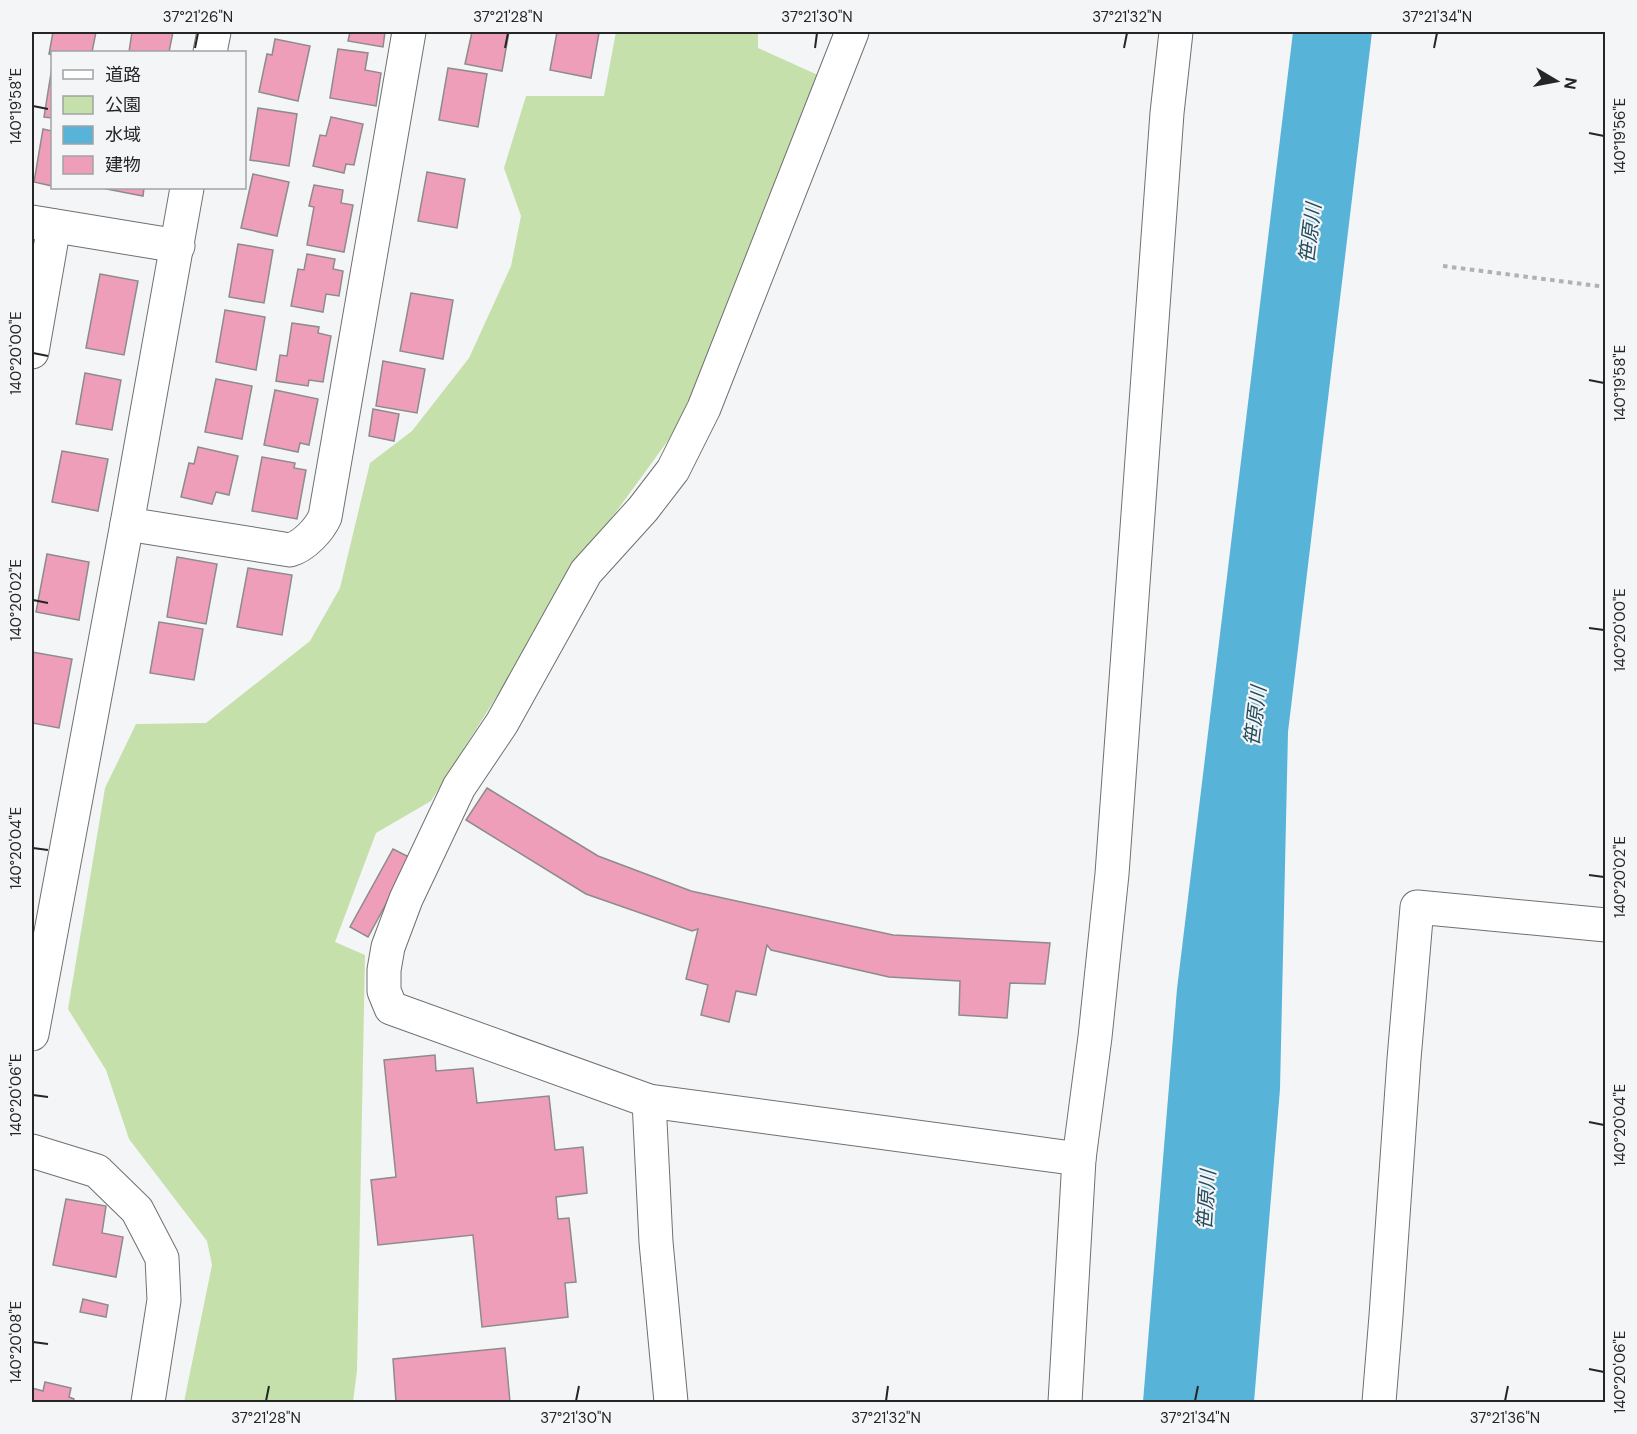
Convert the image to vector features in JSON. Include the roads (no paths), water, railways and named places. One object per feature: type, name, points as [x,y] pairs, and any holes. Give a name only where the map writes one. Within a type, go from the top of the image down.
[{"type":"street","points":[[210,51],[214,32]]},
{"type":"street","points":[[127,524],[290,550],[296,548],[320,527],[326,517],[409,32]]},
{"type":"street","points":[[852,32],[704,408],[673,470],[643,509],[586,572],[502,723],[459,787],[406,899],[388,947],[384,970],[384,991],[392,1008],[649,1101],[1079,1160]]},
{"type":"street","points":[[1065,1402],[1079,1160],[1112,874],[1167,113],[1176,32]]},
{"type":"street","points":[[32,1034],[187,189]]},
{"type":"street","points":[[32,352],[43,224],[178,246]]},
{"type":"street","points":[[1378,1402],[1417,907],[1605,924]]},
{"type":"street","points":[[649,1101],[656,1242],[671,1402]]},
{"type":"street","points":[[32,1151],[97,1171],[137,1210],[162,1258],[165,1300],[148,1402]]},
{"type":"water","name":"笹原川","points":[[1293,32],[1372,32],[1288,732],[1280,1089],[1254,1402],[1143,1402],[1177,989]]}]
